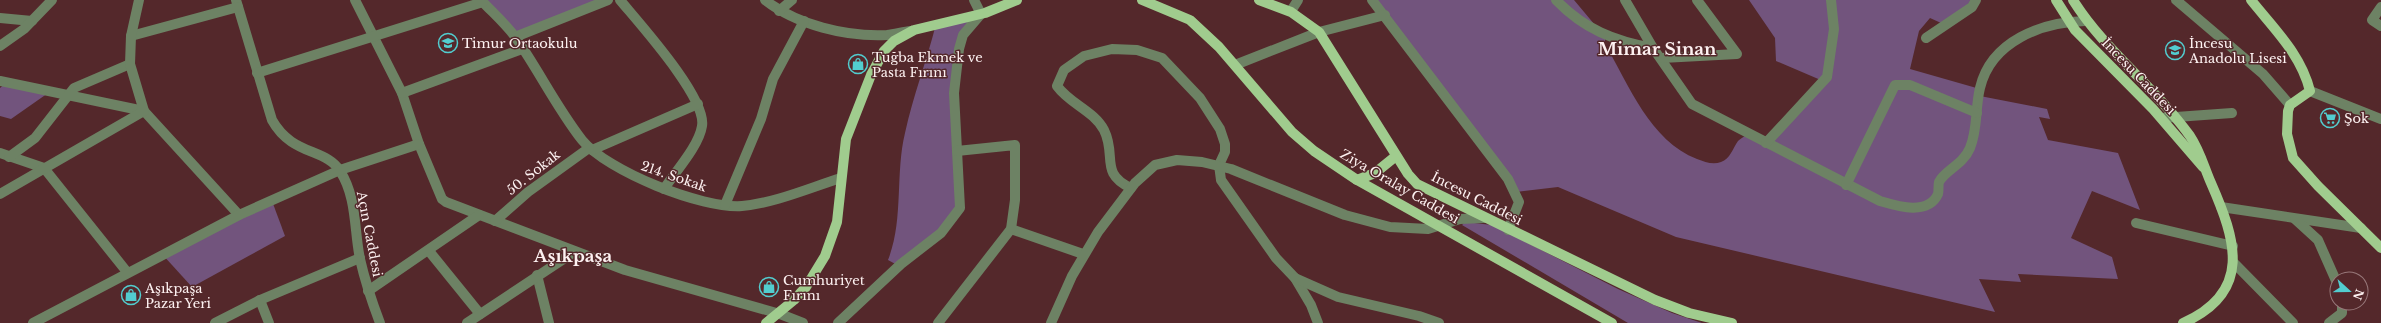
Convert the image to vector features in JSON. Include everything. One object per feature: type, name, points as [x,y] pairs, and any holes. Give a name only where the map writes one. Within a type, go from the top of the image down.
[{"type":"main road","points":[[766,323],[780,314],[800,295],[831,246],[840,205],[844,147],[853,118],[877,62],[883,53],[895,40],[914,30],[981,14],[1017,0]]},
{"type":"main road","name":"Ziya Oralay Caddesi","points":[[1142,0],[1190,20],[1235,65],[1292,132],[1314,151],[1357,180],[1442,226],[1612,323]]},
{"type":"main road","name":"İncesu Caddesi","points":[[1259,0],[1291,11],[1307,20],[1319,32],[1396,156],[1417,184],[1508,230],[1655,300],[1689,313],[1732,323]]},
{"type":"main road","name":"İncesu Caddesi","points":[[2056,0],[2067,20],[2162,118],[2205,170]]},
{"type":"main road","name":"İncesu Caddesi","points":[[2073,0],[2085,21],[2174,117],[2198,150],[2221,207],[2233,246],[2234,263],[2230,282],[2220,298],[2208,310],[2191,322]]},
{"type":"main road","points":[[2251,0],[2295,54],[2309,80],[2310,91],[2290,105],[2286,123],[2286,134],[2293,158],[2318,186],[2381,248]]},
{"type":"main road","points":[[1357,180],[1375,173],[1396,156]]},
{"type":"street","points":[[0,46],[32,22],[52,0]]},
{"type":"street","points":[[139,0],[131,36],[130,64],[144,111],[239,215]]},
{"type":"street","points":[[355,0],[402,93],[419,144],[442,198],[451,205],[625,270],[780,314],[803,323]]},
{"type":"street","points":[[514,37],[608,0]]},
{"type":"street","points":[[620,0],[698,104],[703,117],[702,128],[664,189]]},
{"type":"street","points":[[765,0],[779,11],[804,21],[865,34],[888,35],[914,30]]},
{"type":"street","points":[[779,11],[792,0]]},
{"type":"street","points":[[838,323],[899,266],[936,239],[955,218],[960,202],[954,93],[959,49],[963,35],[981,14],[974,0]]},
{"type":"street","points":[[1291,11],[1298,0]]},
{"type":"street","points":[[1372,0],[1385,15],[1460,116],[1496,160],[1514,186],[1519,202],[1508,230]]},
{"type":"street","points":[[1556,0],[1570,16],[1600,35],[1629,44],[1654,48]]},
{"type":"street","points":[[1625,0],[1654,48],[1692,104],[1846,185],[1880,201],[1903,208],[1917,208],[1933,201],[1938,193],[1939,182],[1967,154],[1972,141],[1984,73],[1993,60],[2006,46],[2050,24],[2067,20],[2085,21]]},
{"type":"street","points":[[1662,58],[1737,54],[1697,0]]},
{"type":"street","points":[[1766,142],[1827,77],[1834,29],[1831,0]]},
{"type":"street","points":[[1926,38],[1972,7],[1976,0]]},
{"type":"street","points":[[2176,0],[2263,74],[2290,105]]},
{"type":"street","points":[[257,72],[482,1]]},
{"type":"street","name":"214. Sokak","points":[[482,1],[514,37],[591,149],[618,168],[664,189],[708,202],[725,205],[754,204],[841,178]]},
{"type":"street","points":[[131,36],[237,3]]},
{"type":"street","name":"Açın Caddesi","points":[[237,3],[272,120],[279,133],[303,150],[332,161],[340,170],[348,187],[354,212],[360,258],[368,291],[380,323]]},
{"type":"street","points":[[2381,7],[2372,20],[2381,26]]},
{"type":"street","points":[[1235,65],[1319,32],[1385,15]]},
{"type":"street","points":[[0,18],[32,22]]},
{"type":"street","points":[[725,205],[761,118],[773,79],[804,21]]},
{"type":"street","points":[[865,34],[878,41],[883,53]]},
{"type":"street","points":[[402,93],[522,49]]},
{"type":"street","points":[[1131,188],[1119,184],[1112,176],[1109,168],[1110,147],[1103,128],[1057,86],[1064,70],[1084,56],[1112,49],[1137,50],[1162,58],[1211,112],[1225,144],[1225,152],[1219,165],[1221,180],[1276,258],[1295,278],[1311,305],[1318,323]]},
{"type":"street","points":[[4,155],[35,138],[68,94],[84,83],[130,64]]},
{"type":"street","points":[[2,84],[68,94],[144,111]]},
{"type":"street","points":[[1846,185],[1895,85],[1910,84],[1977,113]]},
{"type":"street","points":[[2310,91],[2381,119]]},
{"type":"street","name":"50. Sokak","points":[[495,221],[528,192],[591,149],[698,104]]},
{"type":"street","points":[[0,194],[144,111]]},
{"type":"street","points":[[2162,118],[2232,113]]},
{"type":"street","points":[[33,323],[127,272],[239,215],[340,170],[419,144]]},
{"type":"street","points":[[938,323],[1011,229],[1015,200],[1015,145],[957,150]]},
{"type":"street","points":[[4,155],[44,168],[127,272]]},
{"type":"street","points":[[1051,323],[1070,279],[1083,254],[1110,215],[1146,171],[1166,162],[1197,161],[1219,165],[1367,222],[1427,229],[1442,226],[1457,220],[1484,218]]},
{"type":"street","points":[[2221,207],[2361,228]]},
{"type":"street","points":[[368,291],[479,216]]},
{"type":"street","points":[[2295,219],[2318,240],[2332,271]]},
{"type":"street","points":[[2136,224],[2233,246]]},
{"type":"street","points":[[1011,229],[1083,254]]},
{"type":"street","points":[[429,251],[480,314]]},
{"type":"street","points":[[467,323],[537,275],[574,252]]},
{"type":"street","points":[[216,323],[260,300],[360,258]]},
{"type":"street","points":[[2234,263],[2293,323]]},
{"type":"street","points":[[537,275],[549,323]]},
{"type":"street","points":[[1295,278],[1338,297],[1420,316],[1439,323]]},
{"type":"street","points":[[260,300],[269,323]]},
{"type":"street","points":[[2329,323],[2342,313],[2342,311]]},
{"type":"shaded area","points":[[481,0],[608,0],[515,37]]},
{"type":"shaded area","points":[[1372,0],[1574,0],[1605,37],[1605,44],[1632,94],[1654,126],[1666,139],[1681,151],[1697,159],[1709,163],[1715,163],[1724,161],[1738,141],[1748,134],[1766,142],[1823,81],[1776,61],[1775,38],[1749,0],[1975,0],[1950,27],[1930,18],[1919,31],[1910,69],[1980,89],[1980,96],[2047,109],[2050,119],[2039,117],[2048,140],[2118,153],[2140,210],[2092,191],[2071,238],[2112,257],[2118,279],[2018,274],[2021,282],[1979,279],[1995,312],[1676,237],[1558,187],[1516,192]]},
{"type":"shaded area","points":[[981,14],[959,49],[955,218],[899,266],[888,260],[896,229],[902,149],[912,105],[936,24]]},
{"type":"shaded area","points":[[6,83],[51,91],[11,119],[0,116],[0,88]]},
{"type":"shaded area","points":[[272,201],[285,236],[192,287],[162,254]]},
{"type":"shaded area","points":[[1465,222],[1492,225],[1618,289],[1672,313],[1702,323],[1628,323],[1462,225]]},
{"type":"place","name":"Timur Ortaokulu","points":[[448,43]]},
{"type":"place","name":"İncesu Anadolu Lisesi","points":[[2175,50]]},
{"type":"place","name":"Tuğba Ekmek ve Pasta Fırını","points":[[858,64]]},
{"type":"place","name":"Şok","points":[[2330,118]]},
{"type":"place","name":"Cumhuriyet Fırını","points":[[769,287]]},
{"type":"place","name":"Aşıkpaşa Pazar Yeri","points":[[131,295]]},
{"type":"district","name":"Mimar Sinan","points":[[1657,49]]},
{"type":"district","name":"Aşıkpaşa","points":[[573,256]]}]
